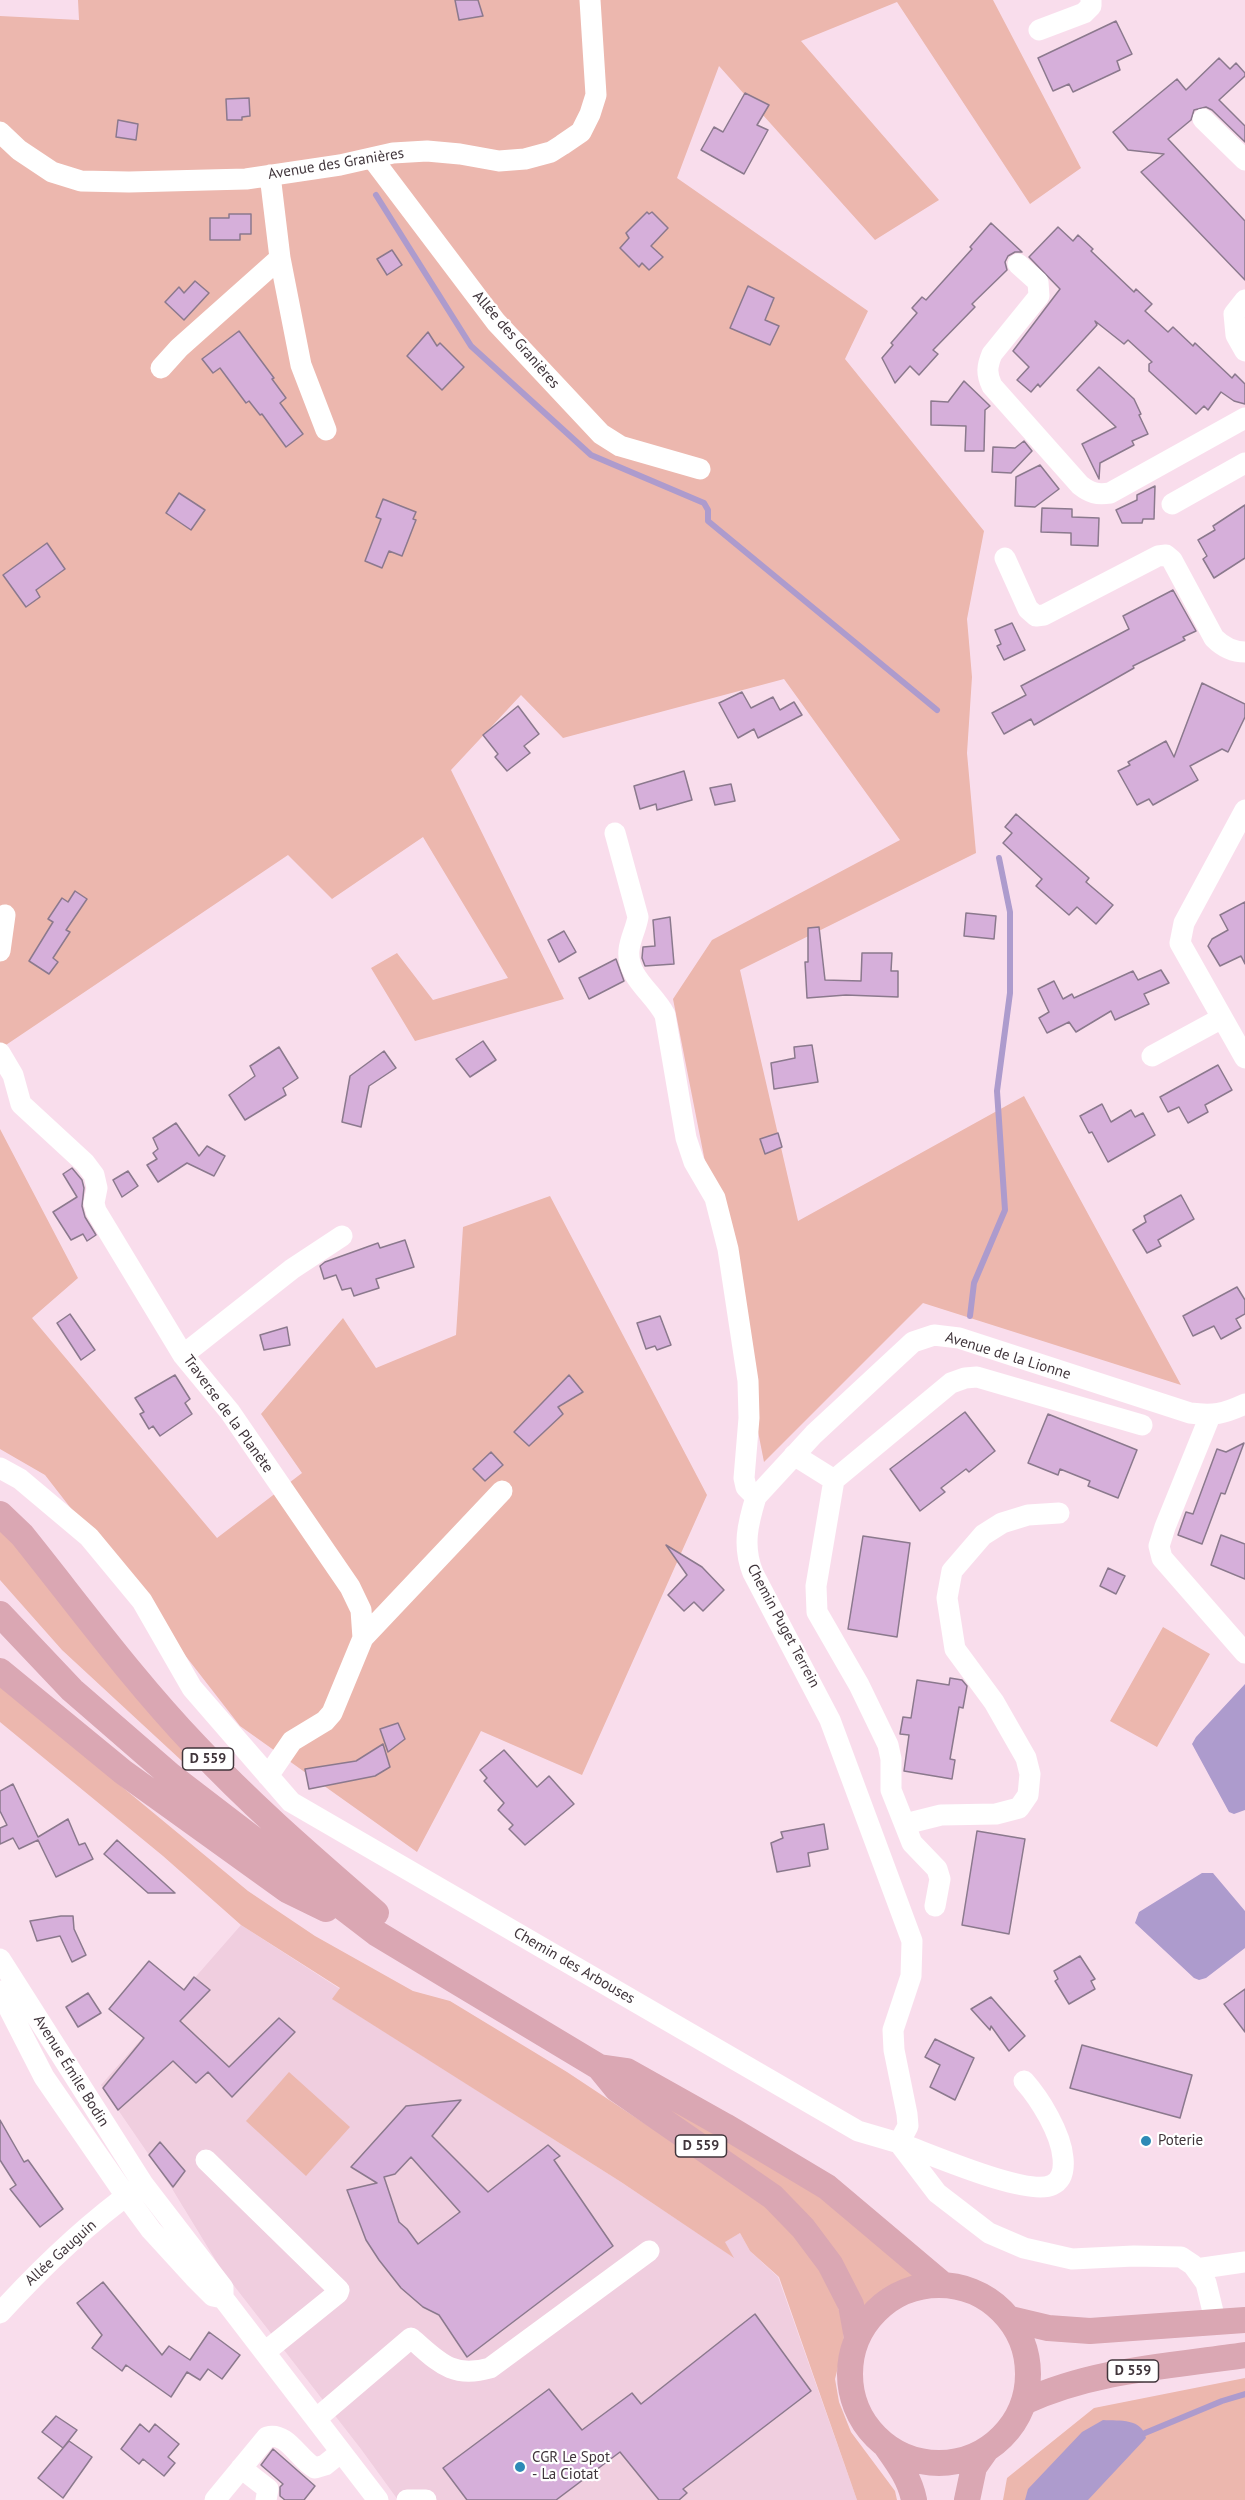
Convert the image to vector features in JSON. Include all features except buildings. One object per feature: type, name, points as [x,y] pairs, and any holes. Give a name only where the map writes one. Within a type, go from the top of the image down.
[{"type":"main road","name":"D 559","points":[[0,1514],[22,1535],[160,1708],[197,1747],[274,1824],[446,1975]]},
{"type":"main road","points":[[0,1614],[72,1690],[170,1775],[376,1933]]},
{"type":"main road","name":"D 559","points":[[0,1671],[123,1772],[287,1890],[376,1933],[598,2067],[617,2089],[773,2197],[803,2228],[830,2264],[851,2305],[857,2338]]},
{"type":"main road","name":"D 559","points":[[598,2067],[627,2072],[725,2126],[827,2187],[942,2284]]},
{"type":"main road","points":[[967,2500],[974,2467],[986,2450],[1009,2429],[1024,2402],[1029,2373],[1024,2345],[1010,2319],[992,2301],[968,2289],[942,2284],[921,2286],[901,2293],[883,2304],[868,2320],[857,2338],[851,2360],[850,2384],[856,2407],[867,2427],[884,2443],[902,2455],[934,2462],[966,2459],[986,2450]]},
{"type":"main road","points":[[1010,2319],[1048,2328],[1090,2331],[1216,2324],[1245,2320]]},
{"type":"main road","name":"D 559","points":[[1024,2402],[1055,2388],[1100,2376],[1245,2355]]},
{"type":"main road","points":[[884,2443],[902,2468],[914,2500]]},
{"type":"street","name":"Avenue des Granières","points":[[0,132],[19,150],[52,172],[81,181],[246,179],[393,153],[427,151],[499,160],[525,159],[551,152],[581,132],[590,114],[596,95],[590,0]]},
{"type":"street","points":[[1039,30],[1084,13],[1090,6],[1091,0]]},
{"type":"street","points":[[1203,119],[1245,160]]},
{"type":"street","name":"Allée des Granières","points":[[372,158],[496,322],[601,434],[620,446],[700,469]]},
{"type":"street","points":[[270,176],[280,258],[301,365],[326,430]]},
{"type":"street","points":[[161,368],[179,348],[280,258]]},
{"type":"street","points":[[1018,264],[1038,282],[1039,296],[992,354],[988,363],[988,378],[1087,491],[1095,494],[1110,493],[1245,418]]},
{"type":"street","points":[[1245,300],[1234,314],[1234,326],[1245,351]]},
{"type":"street","points":[[1172,504],[1245,463]]},
{"type":"street","points":[[1005,558],[1028,609],[1036,616],[1044,615],[1158,556],[1166,555],[1172,560],[1214,638],[1224,647],[1237,652],[1245,652]]},
{"type":"street","points":[[1245,810],[1184,923],[1180,943],[1245,1058]]},
{"type":"street","points":[[615,833],[638,918],[629,947],[629,959],[633,972],[666,1015],[686,1138],[694,1162],[715,1198],[722,1220],[748,1382],[749,1418],[744,1478],[746,1487],[756,1497]]},
{"type":"street","points":[[0,951],[6,915]]},
{"type":"street","points":[[1152,1056],[1222,1018]]},
{"type":"street","name":"Traverse de la Planète","points":[[0,1046],[13,1075],[21,1104],[86,1163],[94,1175],[97,1188],[94,1203],[96,1211],[183,1355],[230,1412],[350,1587],[361,1611],[363,1638],[332,1713],[325,1721],[292,1741],[268,1776]]},
{"type":"street","points":[[183,1355],[292,1269],[342,1236]]},
{"type":"street","name":"Avenue de la Lionne","points":[[756,1497],[814,1434],[913,1342],[934,1335],[959,1338],[1190,1413],[1210,1416],[1245,1404]]},
{"type":"street","points":[[935,1906],[940,1879],[937,1869],[912,1844],[904,1824],[891,1790],[891,1759],[888,1745],[859,1685],[817,1612],[816,1586],[834,1480],[951,1383],[965,1378],[977,1377],[1142,1425]]},
{"type":"street","points":[[1210,1416],[1159,1546],[1162,1558],[1245,1653]]},
{"type":"street","points":[[794,1455],[834,1480]]},
{"type":"street","name":"Chemin des Arbouses","points":[[0,1468],[20,1479],[89,1537],[141,1601],[192,1688],[291,1802],[858,2131],[900,2143],[1018,2186],[1053,2185],[1061,2177],[1064,2168],[1062,2149],[1039,2098],[1024,2081]]},
{"type":"street","points":[[363,1638],[502,1491]]},
{"type":"street","name":"Chemin Puget Terrein","points":[[756,1497],[746,1544],[747,1558],[830,1719],[912,1941],[911,1976],[893,2030],[894,2050],[908,2127],[900,2143]]},
{"type":"street","points":[[904,1824],[941,1815],[996,1814],[1019,1808],[1029,1795],[1030,1774],[1026,1758],[994,1702],[955,1649],[947,1598],[952,1571],[983,1535],[1002,1523],[1029,1515],[1059,1513]]},
{"type":"street","name":"Avenue Émile Bodin","points":[[0,1959],[134,2190],[151,2230],[213,2296],[223,2298],[378,2500]]},
{"type":"street","name":"Avenue Émile Bodin","points":[[0,1991],[44,2077],[134,2190]]},
{"type":"street","points":[[900,2143],[937,2193],[989,2233],[1024,2248],[1072,2259],[1134,2256],[1180,2257],[1196,2269],[1206,2283],[1216,2324]]},
{"type":"street","points":[[206,2160],[339,2290],[265,2352]]},
{"type":"street","name":"Allée Gauguin","points":[[0,2313],[28,2282],[134,2190]]},
{"type":"street","points":[[316,2419],[411,2338],[448,2369],[475,2372],[490,2368],[649,2251]]},
{"type":"street","points":[[1196,2269],[1245,2262]]},
{"type":"street","points":[[215,2500],[267,2437],[275,2434],[282,2437],[307,2464],[315,2468],[325,2465],[341,2452]]},
{"type":"street","points":[[241,2468],[268,2489],[266,2500]]},
{"type":"street","points":[[407,2500],[426,2500]]},
{"type":"shaded area","points":[[78,0],[993,0],[1081,168],[1030,204],[897,2],[801,41],[939,200],[875,240],[719,66],[677,178],[868,311],[845,359],[984,531],[967,619],[972,677],[967,753],[976,853],[740,970],[798,1221],[1024,1096],[1181,1385],[923,1303],[764,1462],[673,999],[712,940],[900,840],[784,679],[563,738],[521,695],[451,770],[564,999],[415,1041],[371,968],[397,953],[433,1000],[508,978],[423,837],[332,899],[288,855],[0,1049],[0,16],[79,20]]},
{"type":"shaded area","points":[[0,1129],[78,1278],[32,1318],[217,1538],[302,1473],[261,1414],[343,1318],[376,1368],[456,1335],[463,1227],[550,1196],[707,1495],[582,1775],[481,1731],[417,1852],[240,1726],[45,1475],[0,1449]]},
{"type":"shaded area","points":[[0,1525],[191,1756],[194,1766],[182,1761],[62,1650],[0,1580]]},
{"type":"shaded area","points":[[1163,1627],[1210,1654],[1157,1747],[1110,1721]]},
{"type":"shaded area","points":[[1245,1684],[1245,1810],[1234,1814],[1229,1812],[1192,1744]]},
{"type":"shaded area","points":[[0,1686],[248,1891],[315,1936],[413,1991],[450,2001],[567,2072],[748,2192],[786,2224],[827,2280],[843,2320],[844,2343],[835,2379],[839,2402],[851,2432],[895,2491],[897,2500],[857,2500],[779,2277],[750,2251],[740,2233],[725,2242],[734,2258],[621,2182],[332,1999],[340,1988],[241,1925],[163,1856],[0,1722]]},
{"type":"shaded area","points":[[1202,1873],[1213,1873],[1245,1911],[1245,1948],[1206,1978],[1199,1980],[1194,1978],[1135,1923],[1139,1912]]},
{"type":"shaded area","points":[[241,1925],[340,1989],[333,1999],[621,2182],[733,2257],[724,2242],[740,2233],[750,2251],[778,2277],[857,2500],[398,2500],[221,2269],[171,2187],[101,2085]]},
{"type":"shaded area","points":[[289,2072],[350,2127],[306,2176],[246,2121]]},
{"type":"shaded area","points":[[659,2102],[760,2159],[826,2201],[887,2249],[914,2277],[886,2290],[863,2312],[853,2284],[658,2105]]},
{"type":"shaded area","points":[[1245,2378],[1245,2500],[1003,2500],[1007,2478],[1094,2408]]},
{"type":"shaded area","points":[[1103,2420],[1135,2424],[1144,2432],[1146,2438],[1088,2500],[1025,2500],[1028,2489],[1082,2432]]},
{"type":"waterway","points":[[376,195],[471,346],[591,455],[704,503],[708,510],[708,521],[937,710]]},
{"type":"waterway","points":[[970,1316],[974,1283],[1005,1210],[997,1091],[1010,993],[1010,912],[999,858]]},
{"type":"waterway","points":[[1145,2433],[1222,2401],[1245,2394]]},
{"type":"place","name":"Poterie","points":[[1146,2141]]},
{"type":"place","name":"CGR Le Spot - La Ciotat","points":[[520,2467]]}]
